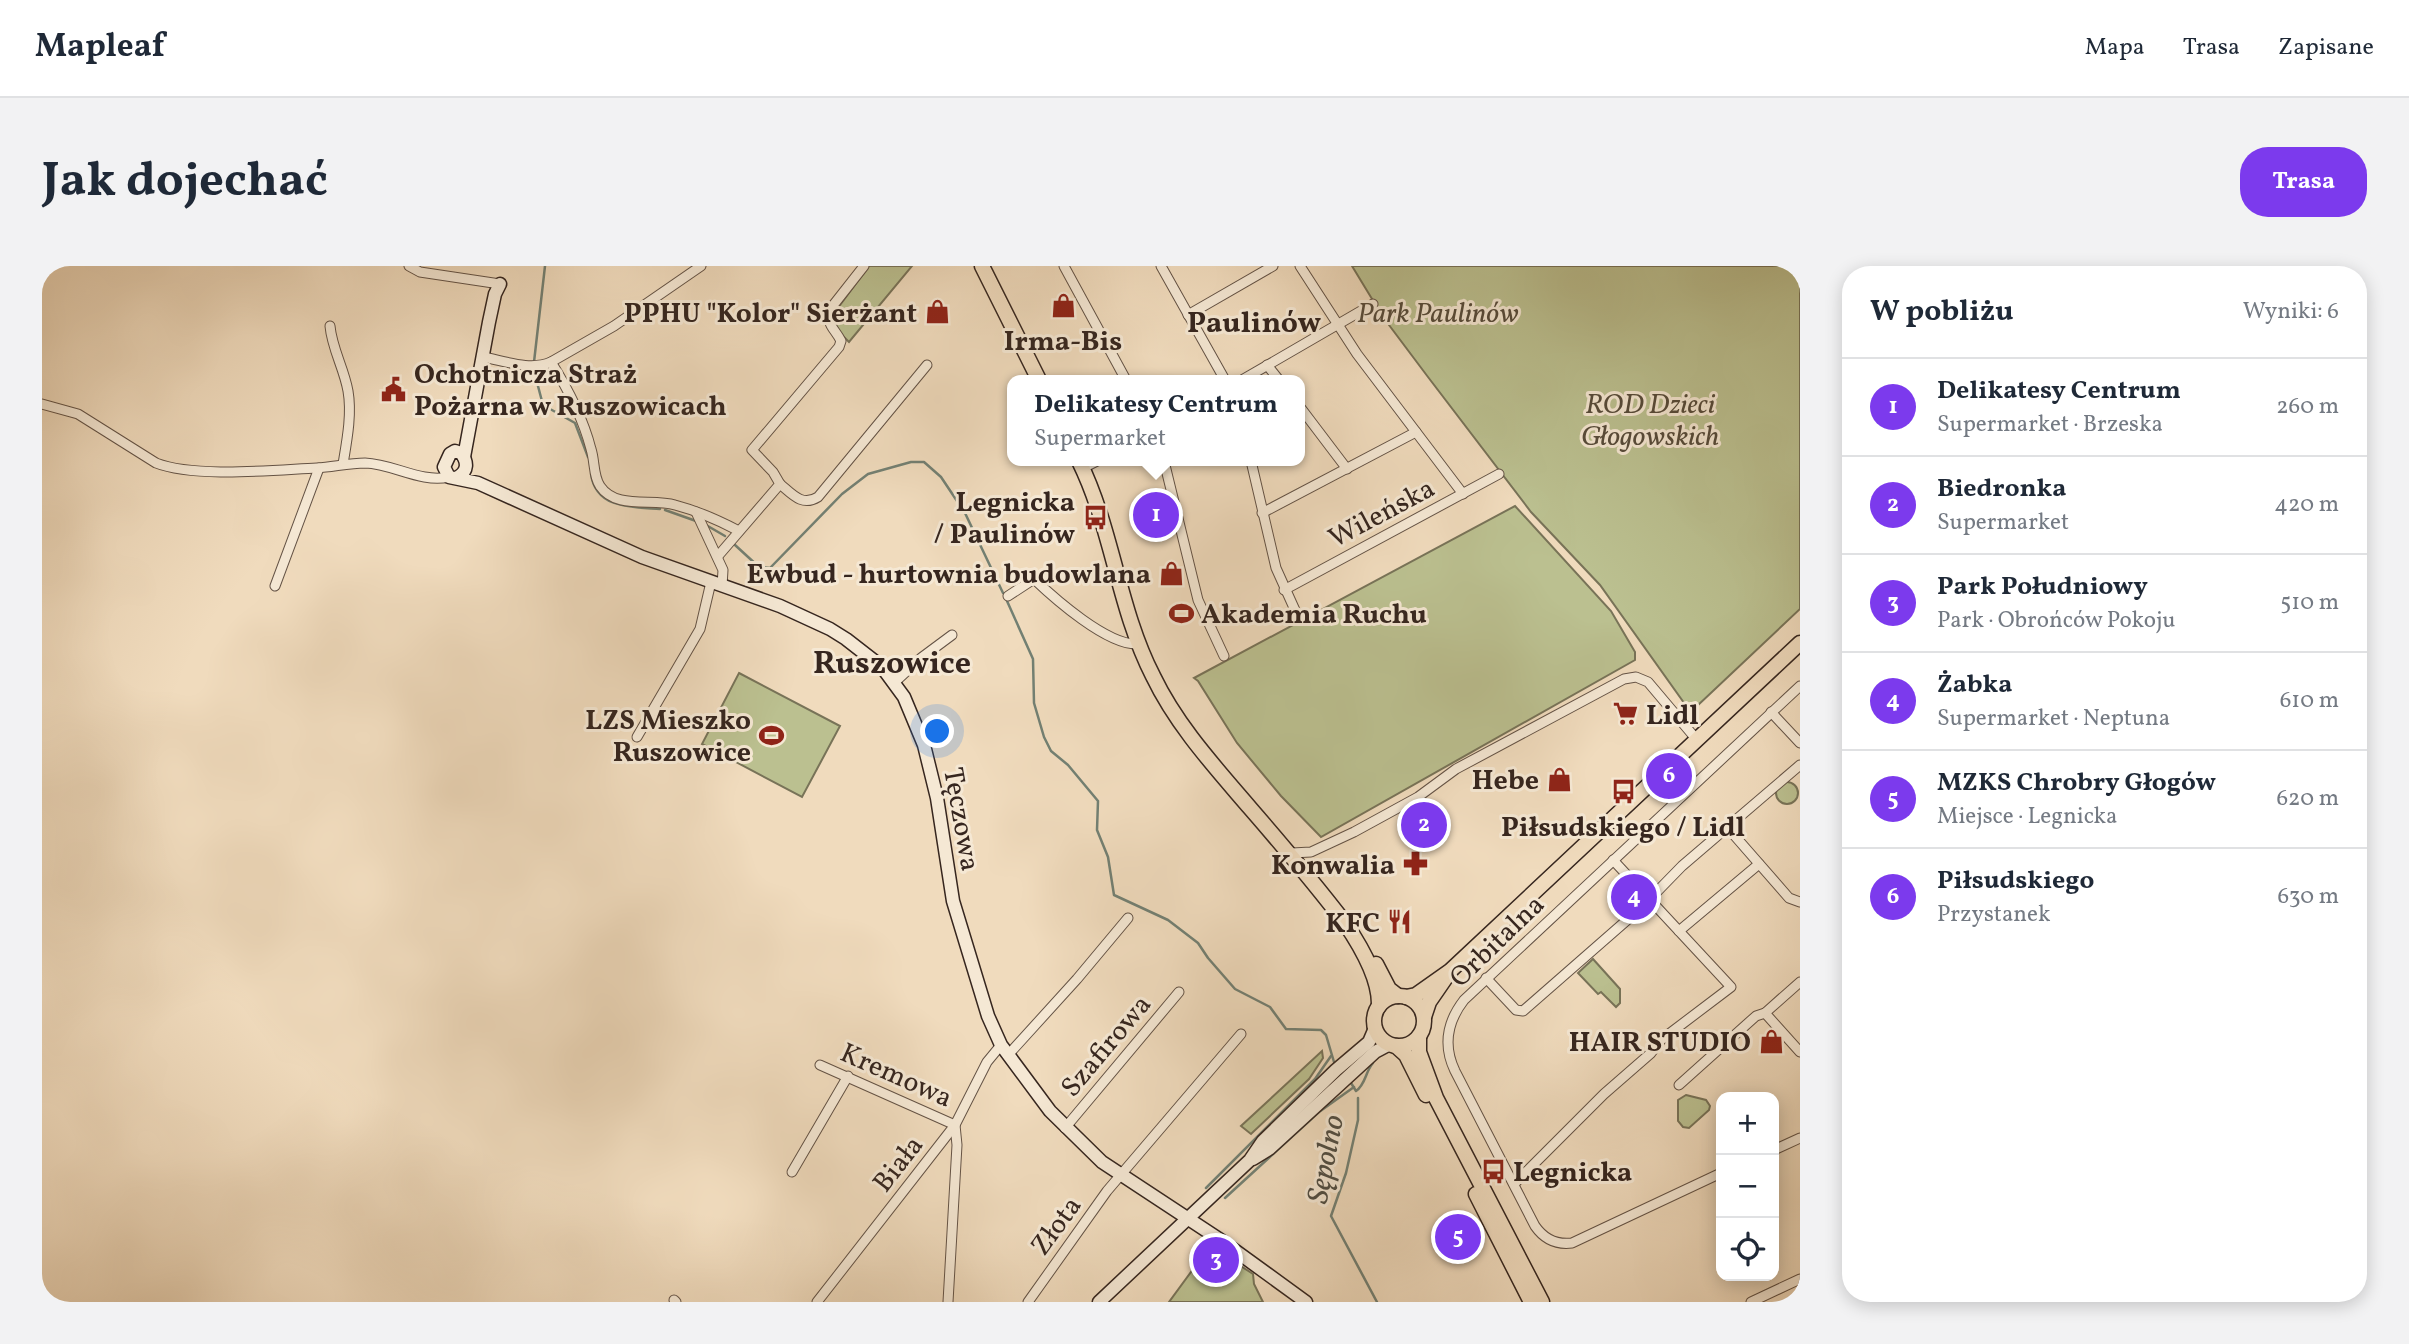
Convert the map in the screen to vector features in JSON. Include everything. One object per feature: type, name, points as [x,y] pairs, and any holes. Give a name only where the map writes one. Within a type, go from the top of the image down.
[{"type":"main road","points":[[982,266],[1037,375]]},
{"type":"main road","points":[[1025,351],[1042,375]]},
{"type":"main road","points":[[1089,466],[1105,504],[1113,560],[1137,644],[1160,689],[1183,726],[1287,849],[1310,866],[1353,921],[1387,986],[1419,1007],[1424,1017]]},
{"type":"main road","points":[[1531,1302],[1409,1059],[1403,1051],[1379,1036],[1374,1018],[1379,1006],[1388,999],[1416,995],[1450,971],[1800,643]]},
{"type":"main road","points":[[1310,866],[1355,938],[1376,986],[1379,1006]]},
{"type":"main road","points":[[1450,971],[1444,984],[1429,1002],[1419,1036],[1419,1052],[1436,1098],[1542,1302]]},
{"type":"main road","points":[[1393,1045],[1409,1044],[1419,1036]]},
{"type":"street","points":[[42,404],[79,414],[156,463],[167,467],[206,471],[377,464],[431,479],[459,466],[495,294],[500,284],[420,272],[409,266]]},
{"type":"street","points":[[483,357],[526,366],[551,362],[614,326],[701,266]]},
{"type":"street","points":[[864,266],[831,309],[830,327],[840,338],[839,347],[752,450],[773,472],[780,484],[802,501],[812,500],[818,497],[927,365]]},
{"type":"street","points":[[1064,266],[1123,375]]},
{"type":"street","points":[[1161,266],[1222,375]]},
{"type":"street","points":[[1188,315],[1273,266]]},
{"type":"street","points":[[1300,266],[1337,325],[1463,494]]},
{"type":"street","points":[[1251,375],[1373,304]]},
{"type":"street","points":[[330,326],[332,345],[342,367],[349,403],[343,464]]},
{"type":"street","points":[[551,362],[576,407],[592,451],[601,488],[619,499],[668,503],[704,514],[739,531]]},
{"type":"street","points":[[1267,366],[1275,375]]},
{"type":"street","points":[[1305,414],[1347,470]]},
{"type":"street","points":[[1262,513],[1416,432]]},
{"type":"street","name":"Tęczowa","points":[[459,466],[478,483],[642,557],[780,606],[830,629],[872,657],[895,682],[925,744],[937,799],[953,901],[988,1016],[1005,1050],[1035,1093],[1085,1147],[1121,1176],[1188,1218],[1306,1302]]},
{"type":"street","points":[[1165,466],[1198,600],[1224,656]]},
{"type":"street","points":[[1252,466],[1276,568],[1299,619]]},
{"type":"street","points":[[275,586],[319,468]]},
{"type":"street","name":"Wileńska","points":[[1284,590],[1499,474]]},
{"type":"street","points":[[718,556],[780,484]]},
{"type":"street","points":[[637,737],[700,629],[723,570],[696,512]]},
{"type":"street","points":[[1008,596],[1034,579],[1052,597],[1087,622],[1121,642],[1137,644]]},
{"type":"street","points":[[895,682],[952,635]]},
{"type":"street","points":[[1287,849],[1310,866],[1366,826],[1418,797],[1456,769],[1584,699],[1630,678],[1641,678],[1653,687],[1697,740]]},
{"type":"street","name":"Orbitalna","points":[[1716,1175],[1591,1235],[1567,1244],[1548,1239],[1539,1232],[1448,1055],[1449,1032],[1453,1016],[1464,1000],[1486,978],[1800,686]]},
{"type":"street","points":[[1771,712],[1800,743]]},
{"type":"street","points":[[1486,978],[1516,1010],[1522,1011],[1642,908],[1682,866],[1800,765]]},
{"type":"street","points":[[1727,828],[1789,898],[1800,902]]},
{"type":"street","points":[[1514,1184],[1604,1094],[1651,1054],[1661,1040],[1731,987],[1613,860]]},
{"type":"street","points":[[1679,931],[1759,864]]},
{"type":"street","name":"Biała","points":[[817,1302],[955,1125],[987,1062],[1005,1050],[1060,998],[1128,918]]},
{"type":"street","points":[[1679,1085],[1756,1016],[1765,1013],[1800,982]]},
{"type":"street","name":"Szafirowa","points":[[1065,1128],[1179,992]]},
{"type":"street","points":[[1765,1013],[1800,1052]]},
{"type":"street","points":[[1099,1302],[1250,1160],[1263,1142],[1336,1069],[1369,1042],[1375,1028]]},
{"type":"street","name":"Złota","points":[[1028,1302],[1107,1191],[1241,1034]]},
{"type":"street","points":[[1250,1160],[1269,1149],[1373,1053],[1393,1045]]},
{"type":"street","name":"Kremowa","points":[[820,1065],[955,1125]]},
{"type":"street","points":[[792,1172],[848,1076]]},
{"type":"street","points":[[948,1302],[957,1145],[955,1125]]},
{"type":"street","points":[[1779,1148],[1800,1138]]},
{"type":"street","points":[[1751,1302],[1800,1279]]},
{"type":"green space","points":[[869,266],[912,266],[849,342],[834,327],[832,316]]},
{"type":"green space","name":"ROD Dzieci Głogowskich","points":[[1352,266],[1800,266],[1800,609],[1696,707],[1687,707],[1600,585],[1531,512],[1428,377],[1383,317]]},
{"type":"green space","points":[[1515,506],[1611,611],[1635,652],[1635,660],[1321,837],[1281,796],[1237,743],[1194,678]]},
{"type":"green space","name":"LZS Mieszko Ruszowice","points":[[739,673],[840,726],[802,797],[702,744]]},
{"type":"green space","points":[[1787,782],[1795,785],[1798,793],[1795,801],[1787,804],[1779,801],[1776,793],[1779,785]]},
{"type":"green space","points":[[1593,959],[1620,989],[1620,1003],[1616,1007],[1601,992],[1598,994],[1578,973]]},
{"type":"green space","points":[[1322,1051],[1323,1058],[1309,1079],[1251,1134],[1241,1126]]},
{"type":"green space","points":[[1686,1095],[1706,1100],[1710,1106],[1689,1128],[1683,1127],[1678,1121],[1678,1100]]},
{"type":"green space","points":[[1210,1246],[1253,1274],[1254,1284],[1263,1302],[1169,1302]]},
{"type":"waterway","points":[[534,362],[545,266]]},
{"type":"waterway","points":[[534,371],[543,405],[575,423],[588,457]]},
{"type":"waterway","points":[[735,545],[759,567],[770,568],[842,494],[868,474],[911,462],[924,462],[941,477],[961,507]]},
{"type":"waterway","points":[[591,474],[594,485],[608,500],[627,506],[660,509]]},
{"type":"waterway","points":[[665,510],[696,521]]},
{"type":"waterway","points":[[965,513],[1003,593]]},
{"type":"waterway","points":[[706,525],[725,536]]},
{"type":"waterway","points":[[1007,601],[1033,659],[1034,703],[1044,737],[1051,751],[1068,765],[1098,801],[1097,830],[1108,857],[1114,895],[1168,920],[1198,943],[1235,989],[1270,1007],[1286,1029],[1321,1030],[1326,1035],[1334,1062]]},
{"type":"waterway","points":[[1206,1188],[1315,1079],[1331,1056]]},
{"type":"waterway","points":[[1351,1083],[1356,1091],[1373,1063]]},
{"type":"waterway","points":[[1225,1198],[1319,1112],[1354,1087]]},
{"type":"waterway","name":"Sępolno","points":[[1358,1098],[1358,1120],[1346,1173],[1331,1216],[1377,1302]]},
{"type":"place","name":"Irma-Bis","points":[[1063,306]]},
{"type":"place","name":"PPHU \"Kolor\" Sierżant","points":[[937,312]]},
{"type":"place","name":"Ochotnicza Straż Pożarna w Ruszowicach","points":[[394,389]]},
{"type":"place","name":"Delikatesy Centrum","points":[[1156,515]]},
{"type":"place","name":"Legnicka / Paulinów","points":[[1095,517]]},
{"type":"place","name":"Ewbud - hurtownia budowlana","points":[[1171,573]]},
{"type":"place","name":"Akademia Ruchu","points":[[1181,613]]},
{"type":"place","name":"Lidl","points":[[1626,714]]},
{"type":"place","name":"LZS Mieszko Ruszowice","points":[[771,735]]},
{"type":"place","name":"Piłsudskiego","points":[[1669,776]]},
{"type":"place","name":"Hebe","points":[[1559,779]]},
{"type":"place","name":"Piłsudskiego / Lidl","points":[[1623,792]]},
{"type":"place","name":"Biedronka","points":[[1424,825]]},
{"type":"place","name":"Konwalia","points":[[1415,864]]},
{"type":"place","name":"Żabka","points":[[1634,897]]},
{"type":"place","name":"KFC","points":[[1400,922]]},
{"type":"place","name":"HAIR STUDIO","points":[[1771,1041]]},
{"type":"place","name":"Legnicka","points":[[1493,1171]]},
{"type":"place","name":"MZKS Chrobry Głogów","points":[[1458,1237]]},
{"type":"place","name":"Park Południowy","points":[[1216,1260]]},
{"type":"district","name":"Paulinów","points":[[1254,322]]},
{"type":"district","name":"Ruszowice","points":[[892,662]]},
{"type":"park label","name":"Park Paulinów","points":[[1438,312]]}]
